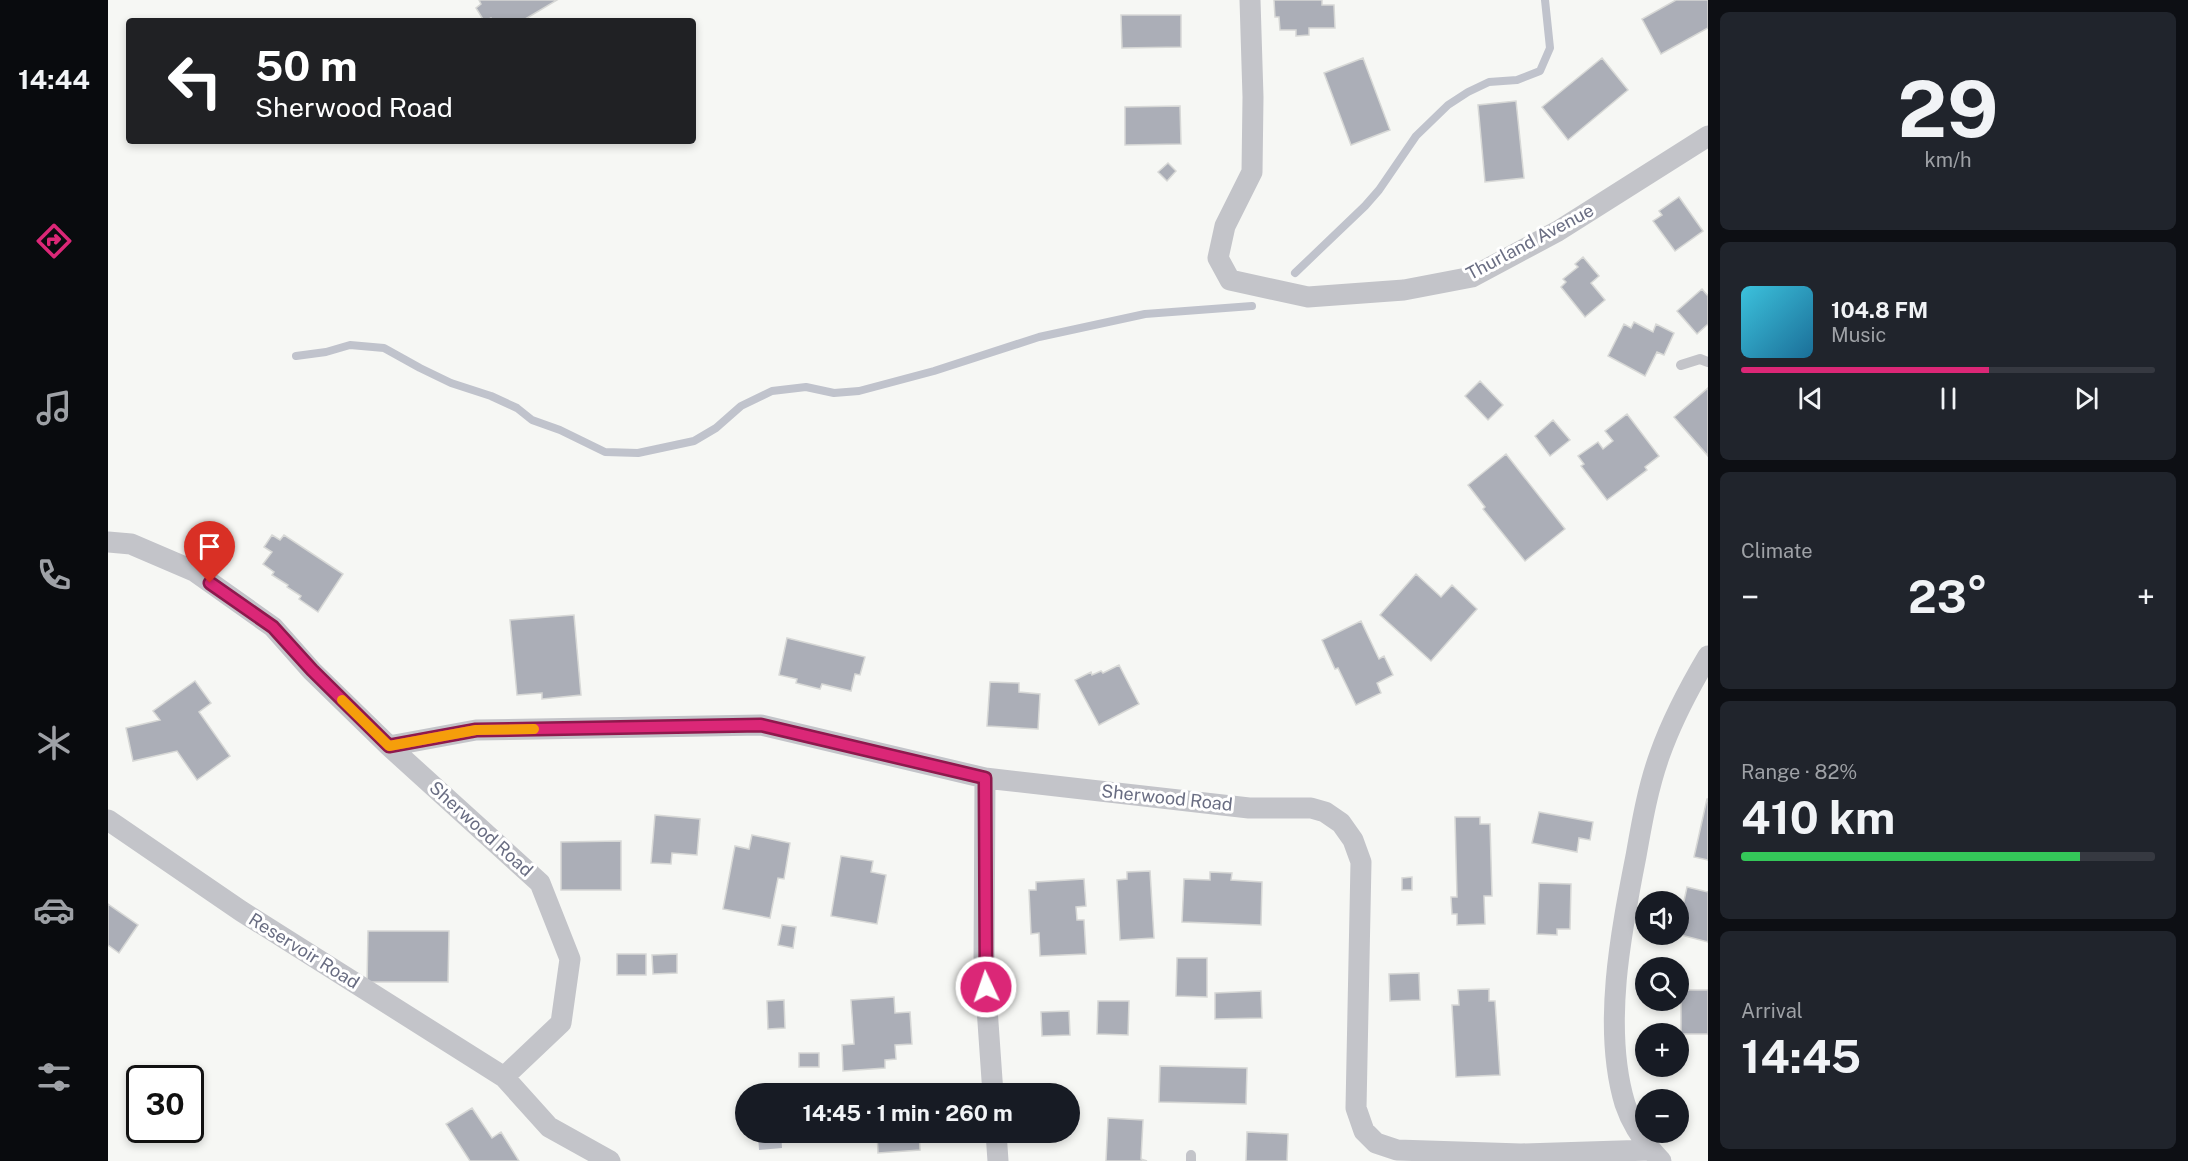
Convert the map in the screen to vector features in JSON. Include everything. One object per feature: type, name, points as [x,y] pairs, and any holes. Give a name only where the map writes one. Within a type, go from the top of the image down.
[{"type":"street","name":"Thurland Avenue","points":[[1250,0],[1253,97],[1252,172],[1225,225],[1218,258],[1230,280],[1308,297],[1404,290],[1472,278],[1558,231],[1708,136]]},
{"type":"street","name":"Sherwood Road","points":[[108,542],[131,544],[194,572],[273,627],[312,670],[389,746],[540,883],[570,959],[561,1023],[504,1077]]},
{"type":"street","points":[[1656,1155],[1637,1129],[1626,1107],[1617,1069],[1616,998],[1619,955],[1638,842],[1657,765],[1670,727],[1708,656]]},
{"type":"street","name":"Sherwood Road","points":[[389,746],[476,730],[761,725],[985,778],[1250,808],[1311,808],[1325,812],[1341,823],[1353,840],[1361,862],[1356,1108],[1364,1131],[1376,1143],[1397,1155],[1656,1155]]},
{"type":"street","points":[[985,778],[984,965],[992,1083]]},
{"type":"street","name":"Reservoir Road","points":[[108,819],[242,911],[504,1077],[549,1126],[610,1161]]},
{"type":"street","points":[[997,1143],[998,1161]]},
{"type":"lane","points":[[1681,365],[1700,359],[1708,362]]},
{"type":"shaded area","points":[[759,1143],[782,1143],[782,1148],[759,1150]]},
{"type":"building","points":[[479,0],[557,0],[527,18],[482,18],[476,8],[481,4]]},
{"type":"building","points":[[1274,0],[1322,0],[1322,5],[1334,5],[1335,28],[1309,28],[1309,35],[1296,36],[1296,30],[1280,30],[1279,17],[1275,17]]},
{"type":"building","points":[[1676,0],[1708,0],[1708,28],[1661,54],[1642,19]]},
{"type":"building","points":[[1121,15],[1181,15],[1181,47],[1122,48]]},
{"type":"building","points":[[1363,58],[1390,130],[1351,145],[1324,73]]},
{"type":"building","points":[[1602,58],[1628,90],[1568,140],[1542,107]]},
{"type":"building","points":[[1516,101],[1524,178],[1485,182],[1478,105]]},
{"type":"building","points":[[1180,106],[1181,144],[1125,145],[1125,107]]},
{"type":"building","points":[[1168,163],[1176,171],[1167,181],[1158,172]]},
{"type":"building","points":[[1679,197],[1703,231],[1675,251],[1653,221],[1662,215],[1659,211]]},
{"type":"building","points":[[1583,257],[1599,276],[1591,283],[1605,300],[1585,317],[1561,287],[1566,282],[1563,279],[1578,267],[1575,264]]},
{"type":"building","points":[[1702,289],[1708,296],[1708,324],[1697,334],[1677,311]]},
{"type":"building","points":[[1634,322],[1653,332],[1656,324],[1674,333],[1664,355],[1657,352],[1645,376],[1608,356],[1624,324],[1631,328]]},
{"type":"building","points":[[1480,381],[1503,405],[1488,420],[1465,396]]},
{"type":"building","points":[[1708,388],[1708,456],[1674,417]]},
{"type":"building","points":[[1627,414],[1659,456],[1645,467],[1647,470],[1607,500],[1581,466],[1584,464],[1578,456],[1598,442],[1603,449],[1613,441],[1605,431]]},
{"type":"building","points":[[1553,420],[1570,440],[1550,456],[1535,436]]},
{"type":"building","points":[[1506,454],[1565,529],[1525,561],[1483,509],[1485,507],[1468,485]]},
{"type":"building","points":[[272,535],[280,540],[284,535],[343,574],[318,612],[299,599],[301,596],[272,575],[274,572],[263,564],[272,552],[264,547]]},
{"type":"building","points":[[1416,574],[1441,597],[1452,585],[1477,609],[1431,661],[1380,615]]},
{"type":"building","points":[[574,615],[581,695],[542,699],[542,693],[517,695],[510,620]]},
{"type":"building","points":[[1361,621],[1379,659],[1384,656],[1393,675],[1377,683],[1381,693],[1356,705],[1338,668],[1335,669],[1322,640]]},
{"type":"building","points":[[787,638],[865,657],[860,675],[855,674],[851,691],[822,684],[820,689],[796,683],[797,679],[779,675]]},
{"type":"building","points":[[1119,665],[1139,704],[1099,725],[1075,680],[1091,672],[1092,675],[1101,671],[1103,673]]},
{"type":"building","points":[[195,681],[211,703],[199,712],[230,756],[197,780],[177,751],[133,761],[126,728],[160,720],[153,711]]},
{"type":"building","points":[[990,682],[1019,683],[1019,692],[1040,694],[1038,729],[987,726]]},
{"type":"building","points":[[1708,799],[1708,860],[1694,857]]},
{"type":"building","points":[[1539,812],[1593,822],[1590,840],[1579,838],[1577,852],[1532,843]]},
{"type":"building","points":[[655,815],[700,819],[697,855],[672,853],[671,864],[651,863]]},
{"type":"building","points":[[1455,817],[1480,817],[1480,824],[1490,824],[1492,896],[1484,896],[1485,924],[1457,925],[1457,914],[1452,914],[1451,897],[1457,897]]},
{"type":"building","points":[[752,835],[790,843],[784,879],[778,878],[770,918],[723,909],[735,846],[749,849]]},
{"type":"building","points":[[621,841],[621,890],[561,890],[561,842]]},
{"type":"building","points":[[841,856],[873,861],[871,872],[886,875],[877,924],[831,916]]},
{"type":"building","points":[[1150,871],[1154,938],[1120,940],[1117,880],[1127,879],[1127,872]]},
{"type":"building","points":[[1210,872],[1232,873],[1231,880],[1262,882],[1261,925],[1182,922],[1184,879],[1210,880]]},
{"type":"building","points":[[1412,877],[1412,890],[1402,890],[1402,878]]},
{"type":"building","points":[[1084,879],[1086,906],[1076,907],[1077,920],[1084,920],[1086,954],[1040,956],[1039,933],[1031,934],[1029,890],[1036,890],[1036,882]]},
{"type":"building","points":[[1539,883],[1571,884],[1570,929],[1557,929],[1557,935],[1537,934]]},
{"type":"building","points":[[1687,887],[1708,892],[1708,942],[1689,937],[1689,891],[1686,891]]},
{"type":"building","points":[[108,904],[138,925],[119,953],[108,945]]},
{"type":"building","points":[[782,925],[796,927],[793,948],[778,945]]},
{"type":"building","points":[[368,931],[449,931],[448,982],[367,982]]},
{"type":"building","points":[[617,954],[646,954],[646,975],[617,975]]},
{"type":"building","points":[[677,954],[677,973],[653,974],[652,955]]},
{"type":"building","points":[[1177,958],[1207,958],[1207,997],[1176,996]]},
{"type":"building","points":[[1419,973],[1420,1000],[1390,1001],[1389,974]]},
{"type":"building","points":[[1489,989],[1489,1001],[1495,1001],[1500,1075],[1456,1077],[1452,1005],[1459,1005],[1458,990]]},
{"type":"building","points":[[1689,990],[1708,990],[1708,1034],[1689,1034],[1689,1023],[1681,1023],[1681,1011],[1689,1011]]},
{"type":"building","points":[[1261,991],[1262,1018],[1215,1019],[1215,993]]},
{"type":"building","points":[[894,997],[895,1013],[910,1012],[912,1044],[895,1045],[896,1059],[885,1060],[885,1068],[843,1071],[842,1045],[854,1044],[851,1000]]},
{"type":"building","points":[[784,1000],[785,1028],[768,1029],[767,1001]]},
{"type":"building","points":[[1098,1001],[1129,1001],[1128,1035],[1097,1034]]},
{"type":"building","points":[[1069,1011],[1070,1035],[1042,1036],[1041,1012]]},
{"type":"building","points":[[799,1053],[819,1053],[819,1067],[799,1067]]},
{"type":"building","points":[[1160,1066],[1247,1068],[1246,1104],[1159,1102]]},
{"type":"building","points":[[472,1108],[492,1138],[501,1132],[519,1161],[470,1161],[446,1124]]},
{"type":"building","points":[[1108,1118],[1143,1120],[1141,1159],[1147,1161],[1106,1161]]},
{"type":"building","points":[[1247,1132],[1288,1134],[1287,1161],[1246,1161]]},
{"type":"building","points":[[878,1143],[920,1143],[920,1150],[878,1153]]},
{"type":"waterway","points":[[1295,273],[1365,206],[1379,190],[1416,136],[1448,105],[1489,82],[1517,80],[1540,71],[1550,48],[1545,0]]},
{"type":"waterway","points":[[296,356],[326,352],[350,345],[384,348],[451,383],[491,396],[517,408],[532,420],[560,430],[605,452],[638,453],[694,441],[716,428],[741,406],[772,391],[806,387],[834,393],[859,391],[934,371],[1039,337],[1145,314],[1252,306]]},
{"type":"slow traffic","points":[[342,700],[389,746],[476,730],[534,729]]},
{"type":"route","points":[[210,583],[273,627],[312,670],[389,746],[476,730],[761,725],[985,778],[984,965],[986,987]]}]
